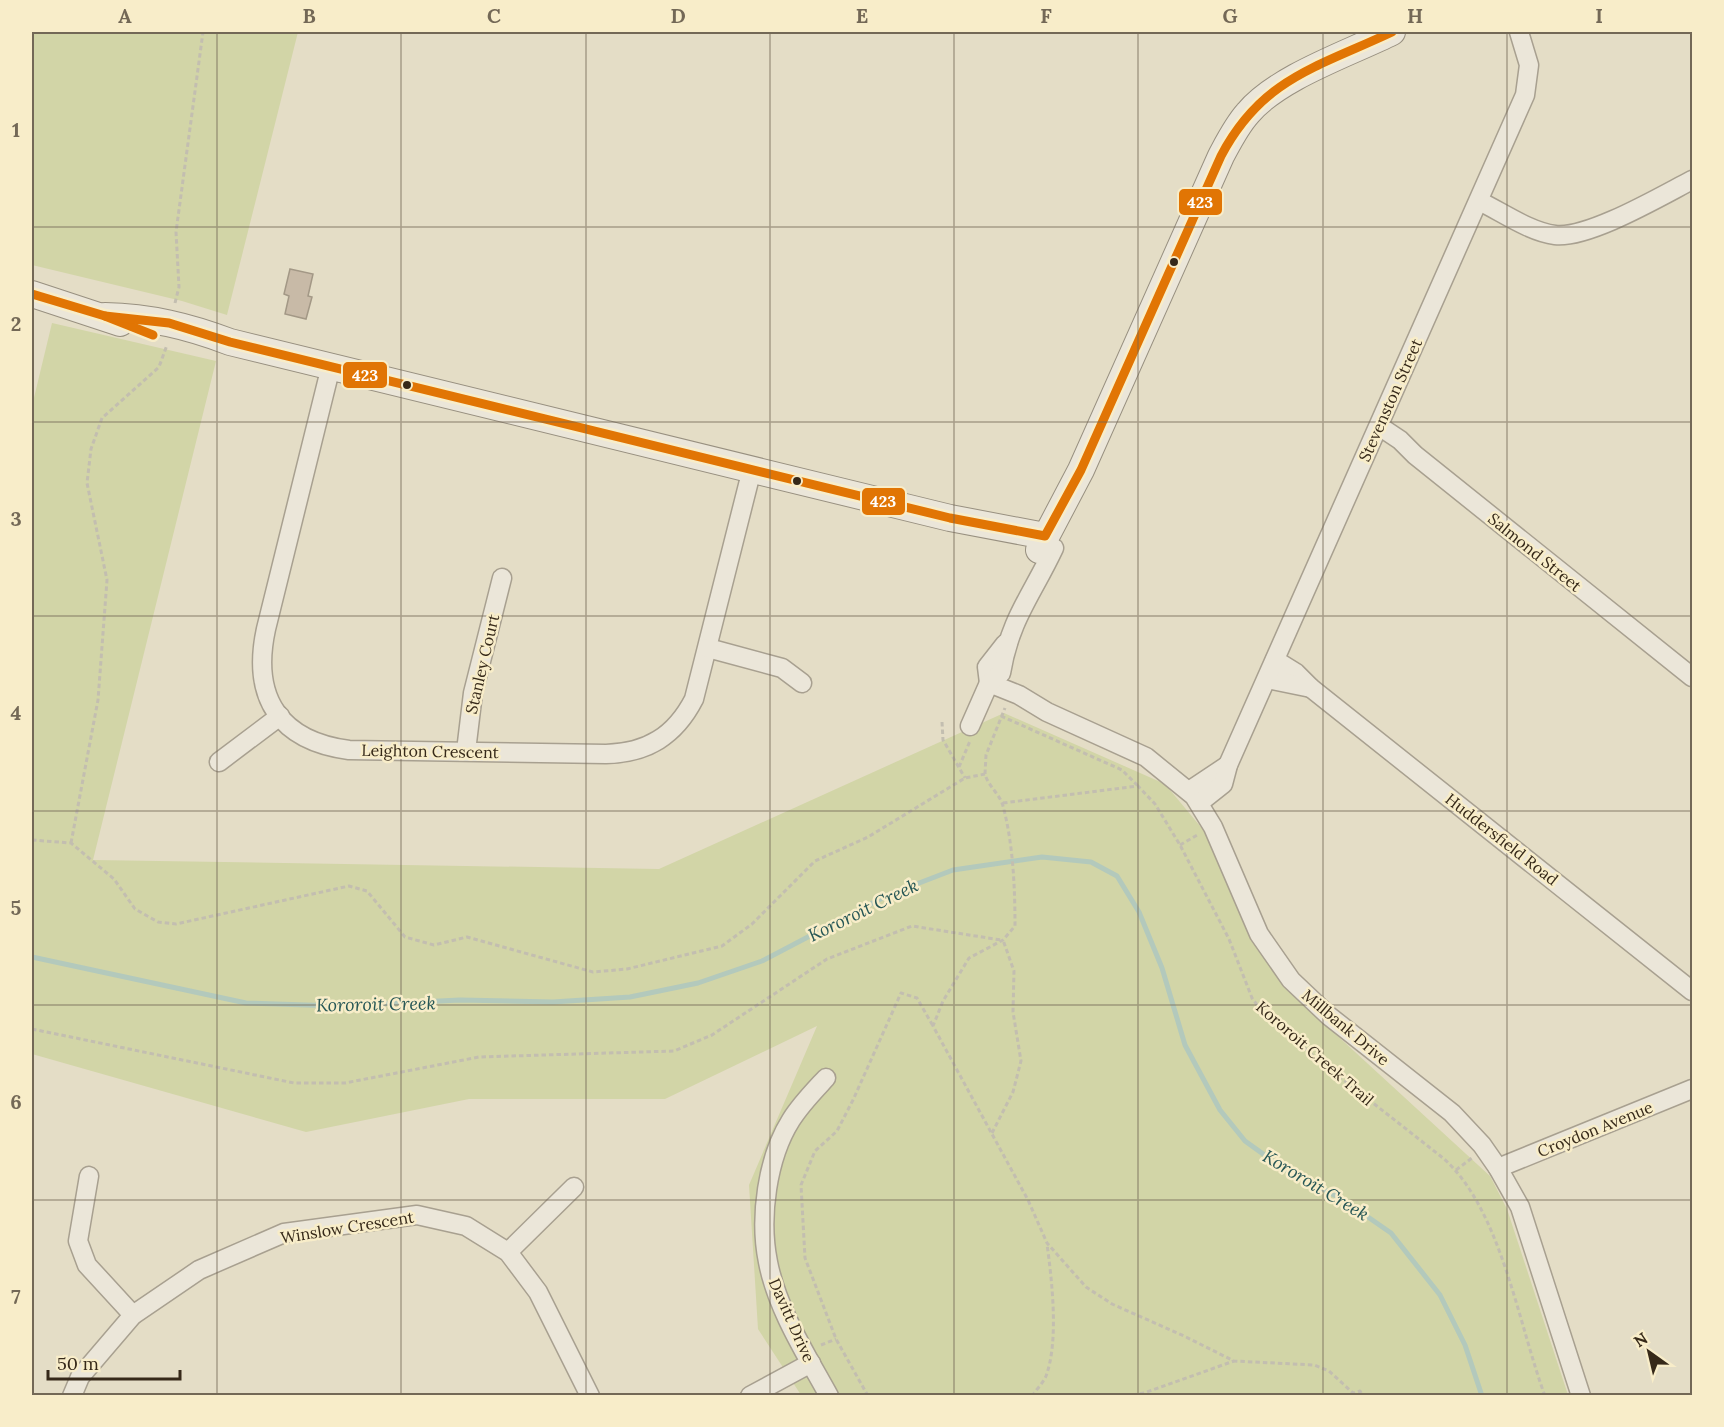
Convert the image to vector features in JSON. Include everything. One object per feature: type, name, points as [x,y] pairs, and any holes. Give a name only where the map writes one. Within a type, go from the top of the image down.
[{"type":"street","points":[[970,726],[987,688],[987,667],[1006,643],[1046,545],[1221,156],[1239,124],[1248,112],[1272,92],[1392,32]]},
{"type":"street","name":"Stevenston Street","points":[[1194,797],[1228,765],[1479,201],[1529,81],[1529,65],[1519,32]]},
{"type":"street","points":[[1479,201],[1532,227],[1554,235],[1572,236],[1592,229],[1692,180]]},
{"type":"street","points":[[32,294],[105,316],[143,317],[169,331],[230,342],[331,366],[973,523],[1046,545]]},
{"type":"street","name":"Leighton Crescent","points":[[331,366],[261,651],[264,686],[279,716],[300,736],[331,748],[613,754],[648,746],[674,729],[685,716],[694,699],[752,469]]},
{"type":"street","name":"Salmond Street","points":[[1379,426],[1400,440],[1415,455],[1692,677]]},
{"type":"street","points":[[1371,443],[1415,455]]},
{"type":"street","name":"Stanley Court","points":[[466,751],[473,693],[502,578]]},
{"type":"street","points":[[708,648],[782,668],[802,683]]},
{"type":"street","name":"Huddersfield Road","points":[[1275,660],[1296,672],[1311,688],[1692,991]]},
{"type":"street","name":"Huddersfield Road","points":[[1266,679],[1311,688]]},
{"type":"street","name":"Millbank Drive","points":[[987,688],[1019,695],[1047,712],[1146,757],[1194,797],[1213,827],[1259,934],[1291,980],[1329,1016],[1452,1113],[1482,1145],[1498,1168],[1520,1207],[1581,1395]]},
{"type":"street","points":[[219,762],[279,716]]},
{"type":"street","name":"Davitt Drive","points":[[826,1077],[790,1121],[769,1182],[766,1209],[768,1263],[790,1324],[829,1395]]},
{"type":"street","name":"Croydon Avenue","points":[[1498,1168],[1692,1089]]},
{"type":"street","points":[[89,1176],[78,1241],[87,1265],[133,1315]]},
{"type":"street","points":[[508,1252],[574,1187]]},
{"type":"street","name":"Winslow Crescent","points":[[72,1395],[80,1377],[133,1315],[199,1270],[284,1233],[417,1215],[465,1226],[508,1252],[538,1292],[590,1395]]},
{"type":"street","points":[[750,1395],[811,1363]]},
{"type":"path","points":[[71,843],[98,700],[107,580],[87,483],[91,449],[102,418],[159,367],[169,331],[179,287],[176,232],[203,32]]},
{"type":"path","points":[[933,1026],[943,1001],[969,958],[1003,940],[1016,926],[1015,892],[1003,803],[987,782],[985,774],[986,755],[1005,707]]},
{"type":"path","name":"Kororoit Creek Trail","points":[[1001,716],[1122,770],[1155,804],[1180,845],[1229,939],[1251,998],[1260,1009],[1317,1059],[1456,1170],[1483,1213],[1493,1236],[1545,1395]]},
{"type":"path","points":[[942,722],[941,735],[966,778]]},
{"type":"path","points":[[959,767],[972,737],[970,726]]},
{"type":"path","points":[[32,840],[71,843],[114,879],[135,909],[158,922],[176,924],[349,885],[367,891],[405,937],[434,945],[467,937],[593,972],[616,970],[722,945],[752,924],[815,861],[868,837],[966,778],[985,774]]},
{"type":"path","points":[[1003,803],[1138,786]]},
{"type":"path","points":[[1180,845],[1205,831]]},
{"type":"path","points":[[32,1029],[294,1083],[345,1083],[479,1057],[674,1051],[712,1035],[827,959],[912,926],[1003,940]]},
{"type":"path","points":[[992,1133],[1012,1092],[1021,1061],[1013,1012],[1014,971],[1003,940]]},
{"type":"path","points":[[868,1395],[836,1339],[805,1258],[801,1185],[815,1151],[837,1131],[901,993],[917,998],[1028,1200],[1047,1243],[1053,1290],[1052,1335],[1046,1377],[1032,1395]]},
{"type":"path","points":[[1456,1170],[1477,1154]]},
{"type":"path","points":[[1047,1243],[1086,1287],[1112,1304],[1234,1361]]},
{"type":"path","points":[[1125,1395],[1144,1393],[1234,1361],[1314,1365],[1329,1371],[1353,1393],[1360,1391],[1363,1395]]},
{"type":"green space","points":[[32,32],[298,32],[227,315],[182,301],[32,265]]},
{"type":"green space","points":[[52,323],[216,361],[93,860],[659,869],[1004,713],[1165,784],[1210,838],[1252,939],[1305,1006],[1490,1176],[1507,1209],[1568,1395],[801,1395],[758,1329],[749,1185],[817,1026],[665,1099],[469,1099],[306,1132],[32,1054],[32,406]]},
{"type":"building","points":[[290,269],[313,274],[308,296],[312,297],[306,319],[285,314],[289,296],[284,294]]},
{"type":"waterway","name":"Kororoit Creek","points":[[32,957],[246,1003],[337,1006],[460,1000],[553,1002],[630,997],[698,983],[762,961],[888,895],[953,870],[1042,857],[1091,862],[1117,876],[1139,912],[1162,968],[1185,1045],[1220,1110],[1245,1141],[1284,1169],[1342,1199],[1391,1233],[1440,1295],[1465,1345],[1482,1396]]},
{"type":"transit line","name":"423","points":[[105,316],[169,323],[230,342],[950,518],[1045,536],[1081,470],[1221,156],[1237,130],[1255,109],[1294,78],[1392,32]]},
{"type":"transit line","name":"423","points":[[32,294],[105,316],[153,335]]}]
